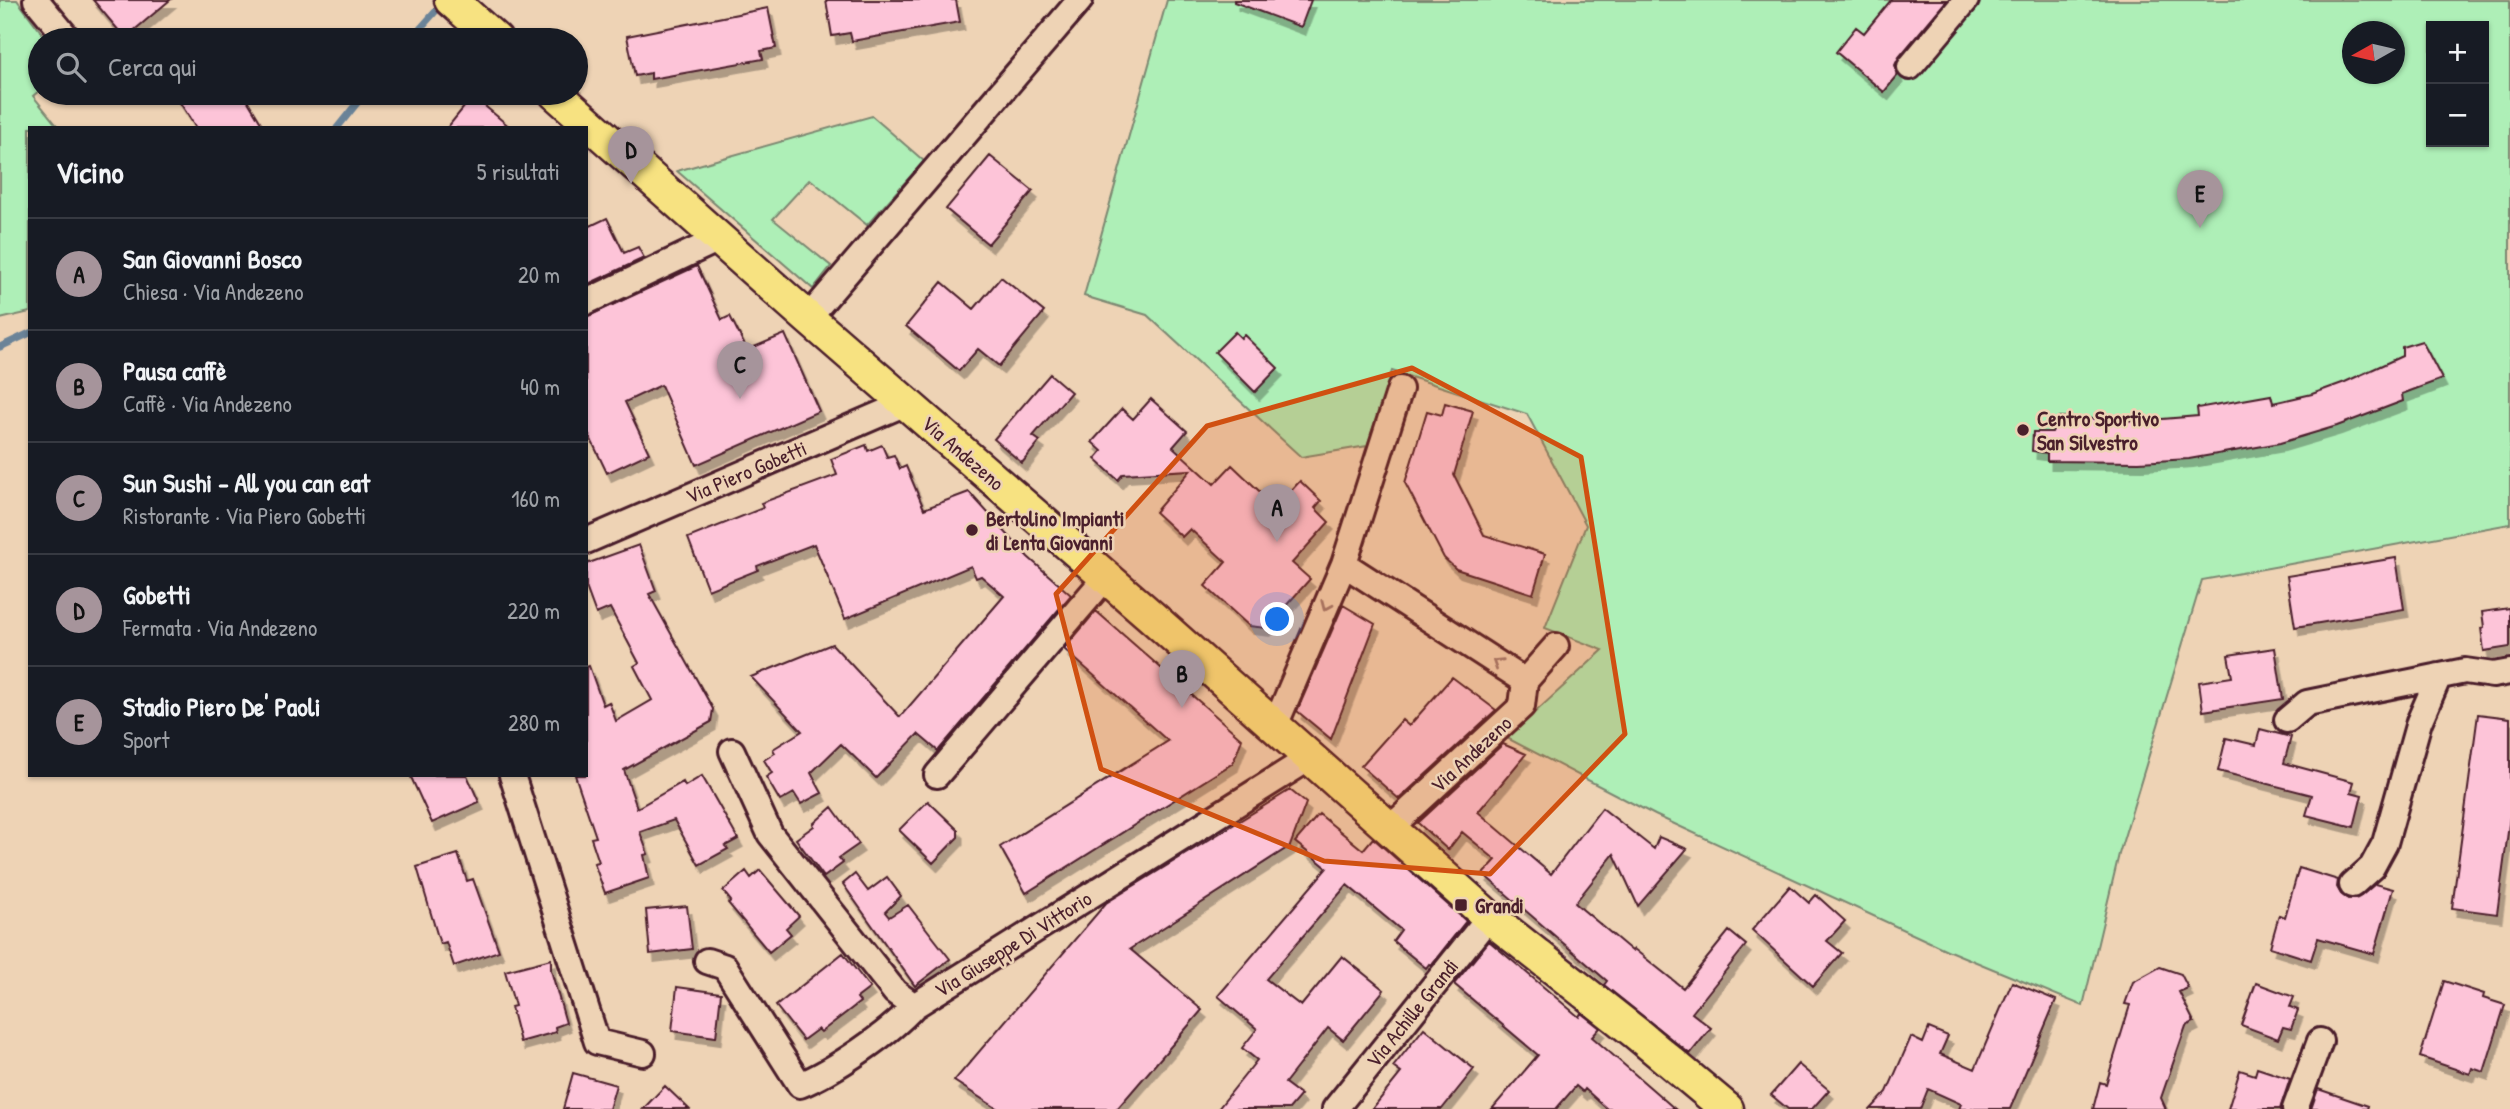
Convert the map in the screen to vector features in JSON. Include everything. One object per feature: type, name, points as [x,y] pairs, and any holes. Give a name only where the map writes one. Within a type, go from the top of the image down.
[{"type":"main road","points":[[465,4],[486,28]]},
{"type":"main road","name":"Via Andezeno","points":[[568,105],[1489,917],[1727,1109]]},
{"type":"street","points":[[36,0],[59,28]]},
{"type":"street","points":[[808,318],[1080,0]]},
{"type":"street","points":[[1910,67],[1966,0]]},
{"type":"street","points":[[588,301],[719,239]]},
{"type":"street","points":[[1274,728],[1344,564],[1400,389]]},
{"type":"street","name":"Via Piero Gobetti","points":[[588,540],[906,403]]},
{"type":"street","points":[[1344,564],[1525,681],[1556,646]]},
{"type":"street","points":[[937,775],[1106,577]]},
{"type":"street","points":[[2287,720],[2307,703],[2465,671],[2501,674]]},
{"type":"street","points":[[2352,885],[2372,867],[2385,843],[2419,722],[2439,676]]},
{"type":"street","name":"Via Andezeno","points":[[1389,829],[1522,706],[1525,681]]},
{"type":"street","name":"Via Giuseppe Di Vittorio","points":[[732,751],[770,834],[895,992],[914,1006],[1308,759]]},
{"type":"street","points":[[513,777],[597,1042],[643,1053]]},
{"type":"street","name":"Via Achille Grandi","points":[[1335,1109],[1489,917]]},
{"type":"street","points":[[707,961],[726,967],[800,1085],[818,1077],[890,1028],[914,1006]]},
{"type":"street","points":[[2295,1109],[2320,1041]]},
{"type":"highlighted area","points":[[1412,368],[1581,457],[1625,734],[1490,874],[1324,861],[1101,769],[1056,594],[1207,426]]},
{"type":"green space","points":[[0,0],[17,0],[38,28],[28,28],[28,105],[40,105],[57,126],[28,126],[28,312],[0,319]]},
{"type":"green space","name":"Centro Sportivo San Silvestro","points":[[1167,0],[2510,0],[2510,524],[2202,580],[2119,854],[2083,1006],[1947,950],[1655,815],[1507,738],[1603,650],[1545,628],[1586,525],[1527,414],[1392,371],[1367,446],[1301,457],[1147,315],[1084,296]]},
{"type":"green space","points":[[872,116],[924,161],[867,225],[810,179],[773,219],[831,266],[813,289],[677,171]]},
{"type":"building","points":[[93,0],[170,0],[137,28],[117,28]]},
{"type":"building","points":[[826,0],[956,0],[960,22],[852,41],[850,33],[832,36]]},
{"type":"building","points":[[1234,0],[1311,0],[1301,27]]},
{"type":"building","points":[[1891,0],[1947,0],[1899,57],[1895,65],[1898,75],[1884,92],[1836,52],[1856,27],[1864,33]]},
{"type":"building","points":[[768,8],[776,48],[761,51],[763,59],[651,79],[651,73],[635,76],[627,36]]},
{"type":"building","points":[[182,105],[250,105],[263,126],[195,126]]},
{"type":"building","points":[[466,105],[484,105],[509,126],[449,126]]},
{"type":"building","points":[[990,156],[1033,191],[988,244],[946,209]]},
{"type":"building","points":[[607,218],[624,253],[638,247],[644,258],[588,284],[588,227]]},
{"type":"building","points":[[697,266],[722,320],[730,316],[747,350],[785,334],[819,411],[696,465],[661,385],[625,402],[649,453],[607,473],[588,433],[588,316]]},
{"type":"building","points":[[1001,277],[1044,312],[999,366],[978,349],[959,371],[906,326],[942,282],[974,309]]},
{"type":"building","points":[[1235,332],[1241,338],[1244,335],[1278,368],[1255,392],[1215,352]]},
{"type":"building","points":[[2422,341],[2442,379],[2402,394],[2403,401],[2337,426],[2280,443],[2189,459],[2139,462],[2047,461],[2047,453],[2032,451],[2033,432],[2052,432],[2059,417],[2138,421],[2198,416],[2197,408],[2271,395],[2273,403],[2312,394],[2345,382],[2402,356],[2402,347]]},
{"type":"building","points":[[1050,374],[1071,392],[1033,436],[1040,441],[1022,463],[994,439]]},
{"type":"building","points":[[1151,399],[1187,431],[1173,447],[1214,484],[1232,465],[1276,507],[1300,481],[1321,501],[1315,508],[1329,522],[1292,563],[1310,579],[1266,628],[1249,626],[1205,586],[1226,562],[1190,529],[1182,537],[1155,512],[1191,470],[1123,474],[1118,480],[1095,459],[1102,451],[1092,442],[1122,409],[1133,419]]},
{"type":"building","points":[[1445,403],[1473,411],[1454,475],[1484,535],[1545,554],[1533,594],[1456,569],[1444,558],[1405,483],[1427,411],[1442,415]]},
{"type":"building","points":[[866,445],[868,451],[882,445],[887,457],[894,455],[900,469],[906,466],[924,509],[969,492],[1028,557],[1071,595],[938,751],[918,734],[876,778],[841,744],[811,773],[822,793],[801,804],[794,793],[780,801],[766,777],[772,773],[764,760],[775,753],[773,749],[802,731],[751,677],[832,644],[900,717],[1004,596],[981,576],[976,578],[971,566],[845,619],[814,544],[757,566],[758,570],[708,590],[688,538],[763,508],[761,503],[837,475],[831,459]]},
{"type":"building","points":[[639,545],[656,591],[649,594],[713,709],[711,722],[624,770],[637,808],[683,782],[685,786],[702,776],[738,839],[725,846],[728,849],[699,865],[674,820],[640,832],[648,854],[644,855],[649,878],[605,893],[594,863],[599,862],[591,838],[596,837],[576,777],[588,777],[588,666],[603,705],[609,702],[616,721],[652,700],[634,666],[639,663],[610,608],[596,614],[588,592],[588,563]]},
{"type":"building","points":[[2396,558],[2404,609],[2295,627],[2287,576]]},
{"type":"building","points":[[1343,605],[1375,624],[1331,739],[1297,711]]},
{"type":"building","points":[[2510,608],[2510,647],[2484,651],[2482,612]]},
{"type":"building","points":[[1096,611],[1242,739],[1233,763],[1026,893],[1000,847],[1168,741],[1064,649]]},
{"type":"building","points":[[2275,648],[2283,699],[2203,711],[2199,682],[2232,677],[2228,655]]},
{"type":"building","points":[[1452,677],[1496,710],[1399,799],[1361,766],[1402,720],[1409,726]]},
{"type":"building","points":[[2478,714],[2510,718],[2510,817],[2497,914],[2452,908]]},
{"type":"building","points":[[2260,729],[2291,737],[2284,763],[2354,782],[2351,792],[2362,795],[2354,827],[2306,815],[2312,795],[2218,771],[2226,738],[2256,745]]},
{"type":"building","points":[[1503,744],[1526,754],[1478,812],[1551,874],[1602,808],[1654,849],[1659,837],[1687,849],[1638,906],[1614,854],[1575,903],[1632,951],[1634,949],[1683,988],[1729,931],[1746,945],[1692,1013],[1711,1028],[1690,1054],[1604,985],[1607,981],[1483,874],[1496,860],[1462,832],[1448,850],[1418,823]]},
{"type":"building","points":[[411,777],[468,777],[479,802],[432,823]]},
{"type":"building","points":[[1290,790],[1306,803],[1290,846],[1130,949],[1202,1010],[1117,1109],[998,1109],[954,1081],[1106,903]]},
{"type":"building","points":[[928,801],[958,830],[958,837],[933,863],[899,830]]},
{"type":"building","points":[[832,807],[859,844],[839,858],[843,863],[824,877],[796,839],[814,826],[813,824]]},
{"type":"building","points":[[1319,814],[1363,850],[1373,838],[1466,921],[1426,968],[1393,941],[1401,930],[1347,885],[1266,979],[1301,1006],[1342,956],[1384,990],[1343,1040],[1328,1028],[1285,1083],[1301,1095],[1289,1109],[1218,1109],[1257,1060],[1242,1048],[1257,1029],[1218,996],[1327,868],[1295,842]]},
{"type":"building","points":[[458,854],[467,881],[473,879],[499,951],[454,966],[446,942],[440,944],[417,867]]},
{"type":"building","points":[[2299,868],[2338,880],[2337,887],[2348,899],[2361,896],[2375,884],[2393,889],[2374,954],[2318,938],[2311,960],[2270,947],[2279,915],[2285,917]]},
{"type":"building","points":[[760,870],[799,916],[786,928],[791,934],[769,952],[728,903],[731,901],[723,891],[746,871],[751,878]]},
{"type":"building","points":[[855,874],[868,891],[887,877],[901,896],[885,912],[889,917],[908,905],[950,959],[915,986],[843,884]]},
{"type":"building","points":[[1790,886],[1809,903],[1816,895],[1845,921],[1827,941],[1842,953],[1813,986],[1752,930]]},
{"type":"building","points":[[687,906],[692,949],[650,954],[646,910]]},
{"type":"building","points":[[1489,941],[1579,1017],[1581,1013],[1600,1028],[1592,1037],[1675,1109],[1607,1109],[1585,1089],[1583,1092],[1576,1086],[1556,1109],[1492,1109],[1538,1055],[1454,984]]},
{"type":"building","points":[[843,953],[870,988],[857,998],[860,1002],[821,1032],[818,1029],[803,1040],[776,1006]]},
{"type":"building","points":[[551,959],[551,970],[566,1023],[555,1027],[556,1032],[520,1042],[511,1007],[515,1006],[505,971]]},
{"type":"building","points":[[2160,967],[2181,974],[2188,988],[2179,992],[2194,1022],[2186,1026],[2161,1098],[2166,1109],[2093,1109],[2100,1082],[2106,1084],[2130,1005],[2125,1004],[2133,982]]},
{"type":"building","points":[[2444,981],[2484,994],[2483,998],[2505,1005],[2484,1072],[2472,1068],[2470,1074],[2420,1057]]},
{"type":"building","points":[[2012,982],[2056,1000],[2010,1109],[1959,1109],[1961,1104],[1928,1089],[1920,1109],[1871,1109],[1887,1092],[1911,1037],[1923,1043],[1929,1028],[1948,1036],[1940,1054],[1975,1069]]},
{"type":"building","points":[[2256,983],[2294,997],[2290,1007],[2298,1010],[2291,1029],[2283,1027],[2278,1039],[2241,1025]]},
{"type":"building","points":[[677,987],[721,993],[716,1037],[672,1031]]},
{"type":"building","points":[[1424,1028],[1474,1069],[1442,1109],[1372,1109],[1401,1073],[1393,1067]]},
{"type":"building","points":[[1798,1064],[1829,1090],[1812,1109],[1788,1109],[1771,1095]]},
{"type":"building","points":[[2257,1068],[2290,1079],[2280,1109],[2228,1109],[2240,1070],[2255,1075]]},
{"type":"building","points":[[573,1073],[616,1085],[609,1109],[563,1109]]},
{"type":"building","points":[[665,1086],[689,1109],[643,1109]]},
{"type":"building","points":[[2318,1089],[2368,1106],[2367,1109],[2311,1109]]},
{"type":"waterway","points":[[421,28],[444,2]]},
{"type":"waterway","points":[[339,126],[355,105]]},
{"type":"waterway","points":[[0,347],[28,334]]},
{"type":"place","name":"Gobetti","points":[[631,184]]},
{"type":"place","name":"Stadio Piero De' Paoli","points":[[2200,228]]},
{"type":"place","name":"Sun Sushi - All you can eat","points":[[740,399]]},
{"type":"place","name":"Centro Sportivo San Silvestro","points":[[2023,430]]},
{"type":"place","name":"Bertolino Impianti di Lenta Giovanni","points":[[972,530]]},
{"type":"place","name":"San Giovanni Bosco","points":[[1277,542]]},
{"type":"place","name":"Pausa caffè","points":[[1182,708]]},
{"type":"place","name":"Grandi","points":[[1461,905]]}]
